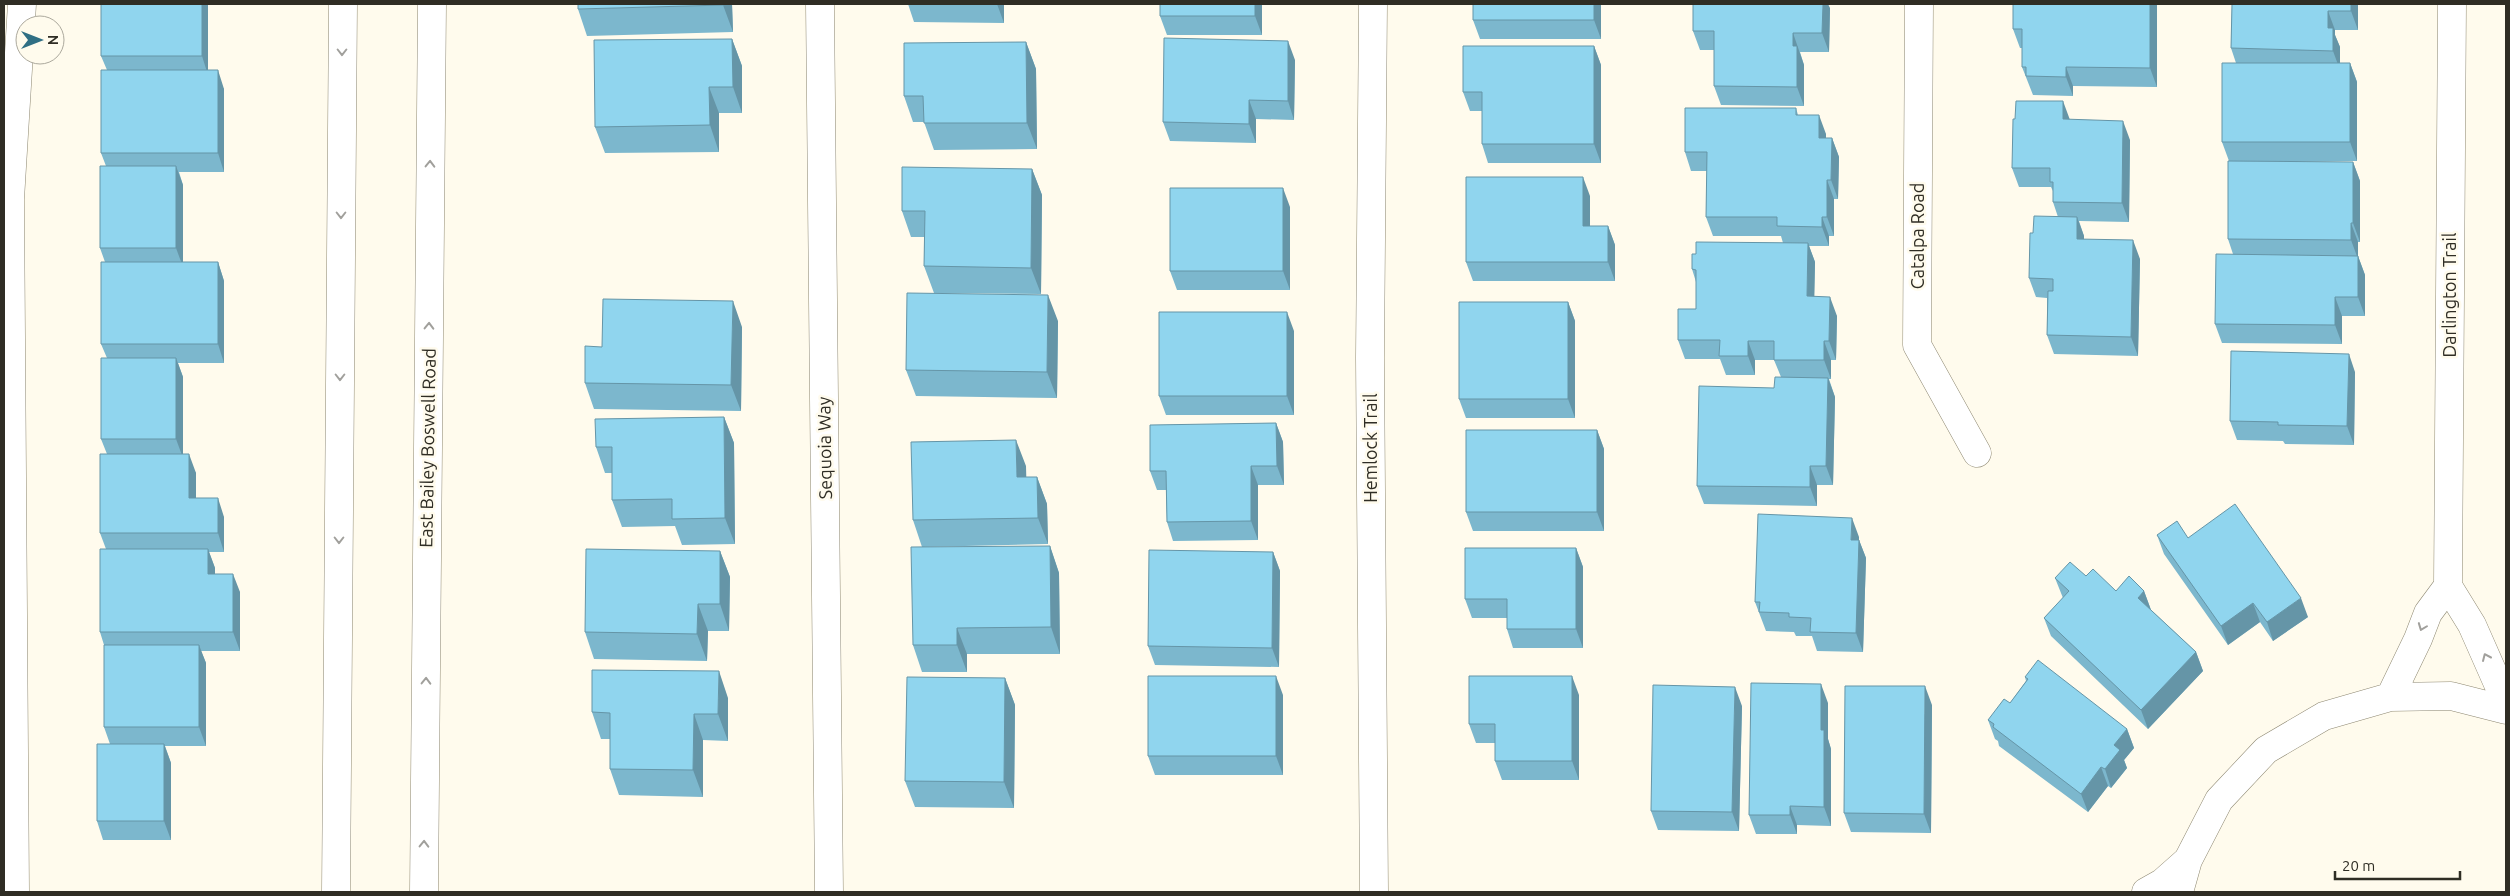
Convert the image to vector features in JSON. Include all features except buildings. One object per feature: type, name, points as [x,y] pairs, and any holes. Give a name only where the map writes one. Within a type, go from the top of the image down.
[{"type":"street","points":[[15,892],[7,199],[22,4]]},
{"type":"street","points":[[336,892],[343,4]]},
{"type":"street","name":"East Bailey Boswell Road","points":[[424,892],[432,4]]},
{"type":"street","name":"Sequoia Way","points":[[820,4],[829,892]]},
{"type":"street","name":"Hemlock Trail","points":[[1373,4],[1370,358],[1374,892]]},
{"type":"street","name":"Catalpa Road","points":[[1919,4],[1918,345],[1976,454]]},
{"type":"street","name":"Darlington Trail","points":[[2448,586],[2452,4]]},
{"type":"street","points":[[2390,697],[2418,639],[2428,613],[2448,586],[2472,625],[2506,702]]},
{"type":"street","points":[[2179,892],[2188,860],[2219,800],[2266,750],[2324,716],[2390,697],[2451,696],[2506,710]]},
{"type":"street","points":[[2146,892],[2162,884],[2188,860]]}]
